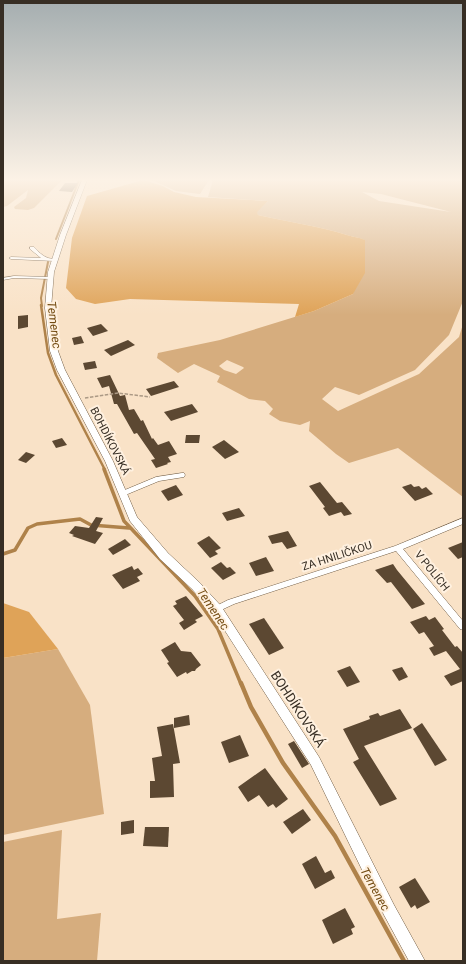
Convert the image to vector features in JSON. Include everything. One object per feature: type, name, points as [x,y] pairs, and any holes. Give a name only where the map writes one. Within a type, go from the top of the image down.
[{"type":"street","name":"BOHDÍKOVSKÁ","points":[[66,225],[51,260],[50,272],[47,278],[48,308],[54,351],[76,400],[109,461],[133,519],[164,556],[196,586],[217,609],[315,762],[389,910],[418,961]]},
{"type":"street","points":[[32,248],[51,260]]},
{"type":"street","points":[[11,258],[51,260]]},
{"type":"street","points":[[3,279],[14,277],[47,278]]},
{"type":"street","name":"BOHDÍKOVSKÁ","points":[[122,494],[158,479],[182,475]]},
{"type":"street","name":"ZA HNILIČKOU","points":[[217,609],[238,600],[398,548],[463,521]]},
{"type":"street","name":"V POLÍCH","points":[[398,548],[463,627]]},
{"type":"path","name":"BOHDÍKOVSKÁ","points":[[76,400],[113,392],[127,392],[150,397]]},
{"type":"shaded area","points":[[77,225],[306,225],[365,240],[365,273],[353,294],[314,311],[295,317],[299,304],[130,299],[95,304],[76,299],[66,288],[72,238]]},
{"type":"shaded area","points":[[306,225],[463,225],[463,301],[449,335],[415,370],[359,395],[335,387],[322,399],[338,411],[419,374],[459,337],[463,324],[463,497],[398,448],[349,463],[309,431],[310,421],[300,425],[280,421],[269,414],[273,409],[265,401],[249,399],[217,382],[220,376],[194,364],[178,373],[157,358],[158,353],[220,340],[314,311],[353,294],[364,240]],"holes":[[[227,360],[244,368],[236,374],[224,370],[219,366]]]},
{"type":"shaded area","points":[[3,603],[29,612],[58,649],[3,658]]},
{"type":"shaded area","points":[[58,649],[90,705],[104,814],[3,835],[3,658]]},
{"type":"shaded area","points":[[62,830],[57,919],[101,913],[97,961],[3,961],[3,842]]},
{"type":"building","points":[[28,315],[28,327],[18,329],[18,316]]},
{"type":"building","points":[[101,324],[108,331],[93,336],[87,328]]},
{"type":"building","points":[[81,336],[84,343],[74,345],[72,338]]},
{"type":"building","points":[[128,340],[135,345],[111,356],[104,350]]},
{"type":"building","points":[[95,361],[97,368],[85,370],[83,363]]},
{"type":"building","points":[[110,375],[120,396],[125,395],[129,410],[134,409],[141,421],[143,420],[152,439],[153,438],[158,445],[169,441],[177,454],[168,457],[171,462],[156,468],[151,460],[155,459],[137,433],[134,434],[117,404],[114,404],[109,386],[102,388],[97,378]]},
{"type":"building","points":[[174,381],[179,387],[151,396],[146,389]]},
{"type":"building","points":[[192,404],[198,412],[171,421],[164,412]]},
{"type":"building","points":[[186,435],[200,435],[199,443],[185,443]]},
{"type":"building","points":[[62,438],[67,445],[56,448],[52,441]]},
{"type":"building","points":[[224,440],[239,452],[225,459],[212,447]]},
{"type":"building","points":[[26,452],[35,455],[26,463],[18,460]]},
{"type":"building","points":[[320,482],[337,503],[342,502],[352,514],[344,516],[341,512],[329,516],[323,508],[325,507],[309,486]]},
{"type":"building","points":[[411,484],[414,487],[419,486],[422,489],[426,487],[433,494],[415,501],[402,487]]},
{"type":"building","points":[[176,485],[183,495],[168,501],[161,491]]},
{"type":"building","points":[[239,508],[245,516],[227,521],[222,513]]},
{"type":"building","points":[[96,517],[103,518],[96,531],[103,533],[95,544],[72,536],[74,535],[69,533],[75,526],[89,528]]},
{"type":"building","points":[[288,531],[297,546],[287,549],[282,542],[272,544],[268,536]]},
{"type":"building","points":[[209,536],[221,548],[215,551],[218,554],[210,558],[197,543]]},
{"type":"building","points":[[125,539],[131,545],[113,555],[108,549]]},
{"type":"building","points":[[463,542],[463,557],[458,559],[448,548]]},
{"type":"building","points":[[266,557],[274,571],[256,576],[249,563]]},
{"type":"building","points":[[221,562],[227,568],[230,567],[236,573],[223,580],[211,568]]},
{"type":"building","points":[[393,564],[425,604],[412,609],[391,582],[387,583],[375,570]]},
{"type":"building","points":[[132,566],[134,570],[138,568],[143,574],[137,577],[140,581],[123,589],[112,575]]},
{"type":"building","points":[[186,596],[203,616],[195,620],[197,622],[184,630],[179,623],[184,620],[173,606],[177,604],[175,601]]},
{"type":"building","points":[[426,616],[429,620],[435,617],[444,629],[442,630],[455,647],[457,646],[463,653],[463,681],[451,686],[444,676],[460,669],[446,651],[434,656],[429,648],[434,646],[424,632],[419,634],[410,622]]},
{"type":"building","points":[[264,618],[284,648],[269,655],[249,624]]},
{"type":"building","points":[[175,642],[181,651],[191,652],[201,665],[195,671],[187,674],[186,672],[177,677],[167,663],[169,662],[161,650]]},
{"type":"building","points":[[350,666],[360,682],[347,687],[337,671]]},
{"type":"building","points":[[402,667],[408,677],[399,681],[392,670]]},
{"type":"building","points":[[400,709],[412,728],[364,746],[397,799],[380,806],[353,762],[359,759],[343,729],[370,719],[369,716],[378,713],[380,716]]},
{"type":"building","points":[[189,715],[190,725],[174,728],[174,718]]},
{"type":"building","points":[[422,723],[447,760],[435,766],[413,729]]},
{"type":"building","points":[[173,724],[180,763],[173,764],[174,797],[150,798],[150,781],[155,781],[152,758],[162,756],[157,727]]},
{"type":"building","points":[[240,735],[249,756],[229,763],[221,742]]},
{"type":"building","points":[[294,741],[309,764],[302,768],[288,744]]},
{"type":"building","points":[[265,768],[288,799],[276,808],[273,804],[268,807],[259,795],[248,802],[238,787]]},
{"type":"building","points":[[303,809],[311,820],[292,834],[283,822]]},
{"type":"building","points":[[134,820],[134,833],[121,835],[121,822]]},
{"type":"building","points":[[145,827],[169,827],[168,847],[143,846]]},
{"type":"building","points":[[316,856],[325,873],[331,870],[335,878],[315,889],[302,864]]},
{"type":"building","points":[[415,878],[430,902],[417,909],[415,905],[411,908],[399,887]]},
{"type":"building","points":[[345,908],[355,927],[351,929],[353,934],[333,944],[322,920]]},
{"type":"waterway","name":"Temenec","points":[[56,239],[61,225]]},
{"type":"waterway","name":"Temenec","points":[[42,306],[41,298],[48,262]]},
{"type":"waterway","name":"Temenec","points":[[41,305],[48,353],[56,375],[105,470]]},
{"type":"waterway","name":"Temenec","points":[[104,469],[124,521],[195,596],[218,629],[241,684]]},
{"type":"waterway","points":[[3,554],[15,550],[28,528],[37,524],[80,519],[91,525],[129,528]]},
{"type":"waterway","name":"Temenec","points":[[241,683],[251,707],[283,763],[335,836],[404,961]]}]
